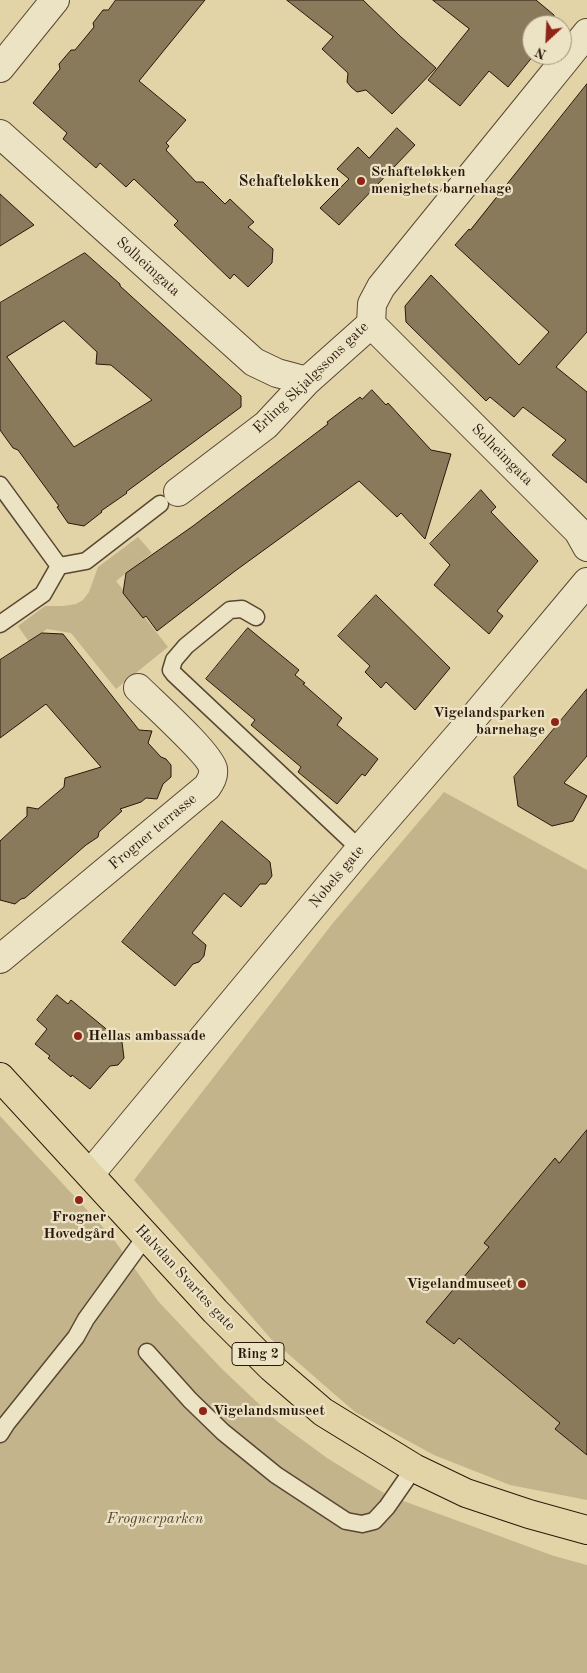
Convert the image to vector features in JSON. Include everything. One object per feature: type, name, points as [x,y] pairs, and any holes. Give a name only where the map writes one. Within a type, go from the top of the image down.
[{"type":"main road","name":"Halvdan Svartes gate","points":[[0,1077],[215,1311],[323,1412],[414,1468],[466,1493],[529,1514],[587,1530]]},
{"type":"street","points":[[0,68],[55,0]]},
{"type":"street","name":"Erling Skjalgssons gate","points":[[169,498],[266,425],[307,381],[371,324],[372,304],[381,287],[587,33]]},
{"type":"street","name":"Solheimgata","points":[[0,134],[254,362],[277,373],[307,381]]},
{"type":"street","name":"Solheimgata","points":[[371,324],[578,531],[587,547]]},
{"type":"street","name":"Nobels gate","points":[[90,1174],[360,849],[464,729],[587,582]]},
{"type":"street","name":"Frogner terrasse","points":[[0,960],[207,787],[213,777],[213,767],[201,751],[138,688]]},
{"type":"lane","points":[[0,485],[59,566]]},
{"type":"lane","points":[[59,566],[86,562],[169,498]]},
{"type":"lane","points":[[0,624],[43,594],[59,566]]},
{"type":"lane","points":[[256,618],[242,609],[230,610],[186,646],[174,660],[171,670],[360,849]]},
{"type":"lane","points":[[0,1434],[7,1422],[76,1337],[86,1319],[146,1236]]},
{"type":"lane","points":[[147,1352],[190,1400],[223,1432],[276,1475],[346,1522],[362,1524],[374,1521],[387,1507],[414,1468]]},
{"type":"green space","points":[[138,537],[152,553],[116,581],[168,647],[116,689],[71,633],[47,629],[29,642],[18,626],[45,606],[76,604],[83,600],[89,592],[98,567]]},
{"type":"green space","points":[[444,792],[587,870],[587,1500],[510,1485],[434,1455],[355,1412],[271,1339],[134,1180],[333,923]]},
{"type":"green space","name":"Frognerparken","points":[[0,1116],[112,1237],[158,1301],[221,1368],[278,1422],[327,1458],[387,1495],[554,1556],[587,1565],[587,1673],[0,1673]]},
{"type":"building","points":[[116,0],[205,0],[139,81],[186,120],[166,143],[169,146],[166,150],[196,182],[203,182],[225,204],[230,199],[254,222],[248,227],[273,249],[272,263],[248,287],[234,274],[230,279],[174,225],[178,221],[134,179],[126,187],[100,163],[96,168],[63,139],[67,133],[33,103],[60,69],[59,64],[71,50],[75,50],[94,27],[93,23],[103,10],[108,10]]},
{"type":"building","points":[[287,0],[363,0],[436,68],[392,114],[366,90],[357,92],[351,87],[347,82],[348,73],[322,49],[333,37]]},
{"type":"building","points":[[433,0],[536,0],[554,15],[522,15],[522,65],[526,65],[508,87],[489,71],[460,106],[428,80],[469,29]]},
{"type":"building","points":[[587,84],[587,332],[556,367],[587,392],[587,483],[552,455],[566,440],[523,407],[514,417],[490,397],[486,401],[406,322],[405,306],[431,275],[519,365],[549,332],[455,245],[470,230]]},
{"type":"building","points":[[397,128],[415,145],[339,225],[320,208],[349,179],[337,169],[358,147],[369,158]]},
{"type":"building","points":[[0,194],[34,225],[0,246]]},
{"type":"building","points":[[85,253],[241,396],[241,407],[126,492],[84,526],[68,523],[57,507],[59,506],[18,450],[13,448],[0,430],[0,303]],"holes":[[[64,321],[97,352],[96,364],[111,365],[152,400],[74,447],[7,357]]]},
{"type":"building","points":[[372,390],[386,405],[388,403],[431,450],[451,454],[425,539],[401,513],[397,517],[359,481],[235,571],[157,631],[146,616],[143,618],[123,593],[126,573],[193,526],[328,424],[327,422],[360,397],[362,399]]},
{"type":"building","points":[[481,490],[496,507],[491,512],[538,561],[497,611],[503,616],[489,634],[434,585],[450,565],[430,544]]},
{"type":"building","points":[[376,595],[450,668],[415,710],[386,682],[381,688],[365,672],[370,666],[338,636]]},
{"type":"building","points":[[248,628],[299,670],[295,675],[305,683],[303,684],[342,718],[337,725],[378,759],[365,776],[362,774],[337,804],[298,772],[301,767],[251,725],[255,720],[206,679]]},
{"type":"building","points":[[42,633],[63,634],[139,730],[152,731],[148,743],[171,765],[171,777],[163,784],[157,799],[146,798],[141,802],[120,809],[122,811],[99,832],[98,837],[86,845],[25,898],[15,904],[0,900],[0,841],[27,816],[27,807],[38,809],[64,787],[65,778],[101,767],[46,704],[0,738],[0,660]]},
{"type":"building","points":[[587,689],[587,756],[564,783],[587,796],[573,821],[552,826],[518,806],[514,777]]},
{"type":"building","points":[[222,821],[270,862],[272,876],[266,884],[260,884],[241,907],[224,893],[192,933],[206,945],[204,956],[199,962],[193,964],[175,986],[122,942]]},
{"type":"building","name":"Hellas ambassade","points":[[57,995],[68,1004],[71,1000],[122,1042],[124,1058],[118,1065],[110,1066],[90,1089],[72,1075],[71,1077],[48,1058],[50,1056],[35,1044],[47,1029],[37,1020]]},
{"type":"building","name":"Vigelandmuseet","points":[[587,1130],[587,1455],[555,1429],[560,1423],[459,1338],[454,1344],[426,1322],[489,1247],[484,1243],[555,1158],[559,1163]]},
{"type":"place","name":"Schafteløkken menighets barnehage","points":[[361,181]]},
{"type":"place","name":"Vigelandsparken barnehage","points":[[555,722]]},
{"type":"place","name":"Hellas ambassade","points":[[78,1036]]},
{"type":"place","name":"Frogner Hovedgård","points":[[79,1200]]},
{"type":"place","name":"Vigelandmuseet","points":[[522,1284]]},
{"type":"place","name":"Vigelandsmuseet","points":[[203,1411]]},
{"type":"district","name":"Schafteløkken","points":[[289,182]]}]
